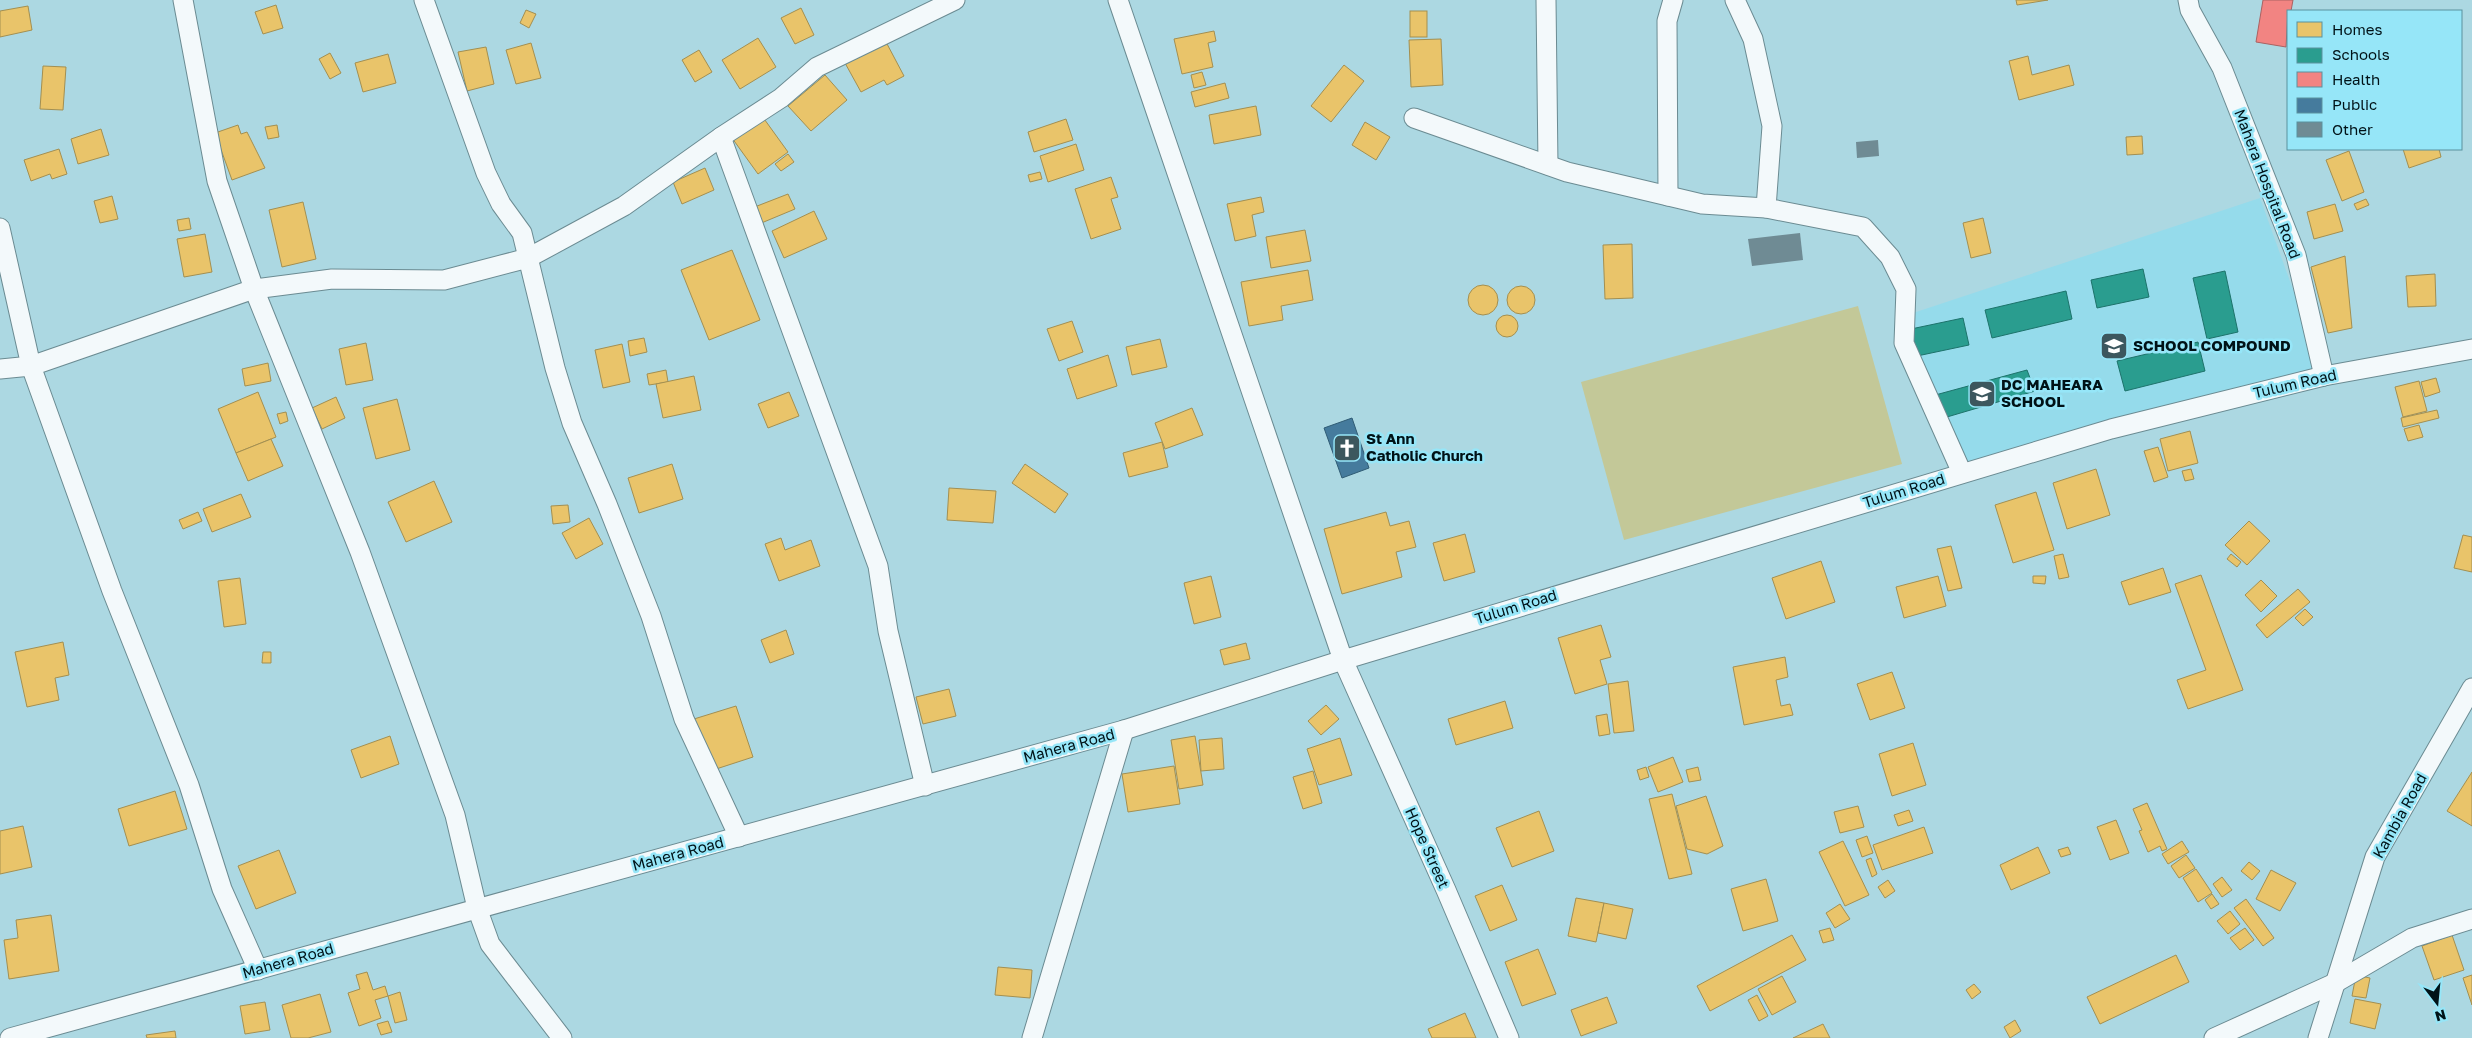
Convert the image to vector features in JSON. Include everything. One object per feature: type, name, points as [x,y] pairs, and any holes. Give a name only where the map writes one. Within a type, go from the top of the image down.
[{"type":"street","points":[[183,0],[217,182],[254,289],[360,552],[455,815],[476,908],[490,944],[522,982],[562,1038]]},
{"type":"street","points":[[424,0],[486,174],[501,204],[522,233],[555,368],[572,423],[607,504],[651,616],[684,718],[739,837]]},
{"type":"street","points":[[0,369],[31,366],[254,289],[332,279],[444,280],[528,258],[624,206],[721,137],[781,98],[817,67],[955,0]]},
{"type":"street","name":"Hope Street","points":[[1118,0],[1343,660],[1446,890],[1509,1038]]},
{"type":"street","points":[[1546,0],[1548,165]]},
{"type":"street","points":[[1668,196],[1667,21],[1673,0]]},
{"type":"street","points":[[1735,0],[1753,39],[1772,126],[1766,208]]},
{"type":"street","name":"Mahera Hospital Road","points":[[2188,0],[2190,10],[2222,68],[2296,255],[2324,376]]},
{"type":"street","points":[[1414,118],[1567,172],[1702,204],[1766,208],[1863,227],[1890,257],[1906,289],[1904,343],[1962,474]]},
{"type":"street","points":[[721,137],[878,566],[888,631],[924,786]]},
{"type":"street","points":[[0,228],[31,366],[112,591],[189,785],[222,889],[258,970]]},
{"type":"street","name":"Tulum Road","points":[[1343,660],[2111,429],[2324,376],[2472,349]]},
{"type":"street","name":"Mahera Road","points":[[10,1038],[1124,730],[1343,660]]},
{"type":"street","name":"Kambia Road","points":[[2318,1038],[2375,857],[2472,688]]},
{"type":"street","points":[[1032,1038],[1124,730]]},
{"type":"street","points":[[2214,1038],[2335,983],[2412,938],[2472,919]]},
{"type":"shaded area","name":"SCHOOL COMPOUND","points":[[2260,198],[2324,376],[1960,469],[1904,316]]},
{"type":"green space","points":[[1858,306],[1902,464],[1624,540],[1581,382]]},
{"type":"building: Homes","points":[[2016,0],[2048,0],[2017,5]]},
{"type":"building: Homes","points":[[276,5],[283,28],[263,34],[255,12]]},
{"type":"building: Homes","points":[[28,6],[32,30],[0,37],[0,11]]},
{"type":"building: Homes","points":[[801,8],[814,35],[795,44],[781,18]]},
{"type":"building: Homes","points":[[526,10],[536,14],[529,28],[520,23]]},
{"type":"building: Homes","points":[[1410,11],[1427,11],[1427,37],[1410,37]]},
{"type":"building: Homes","points":[[1214,31],[1216,41],[1208,43],[1213,67],[1182,74],[1174,39]]},
{"type":"building: Homes","points":[[758,38],[776,67],[740,89],[722,60]]},
{"type":"building: Homes","points":[[1441,39],[1443,85],[1411,87],[1409,40]]},
{"type":"building: Homes","points":[[886,42],[904,76],[887,85],[884,80],[861,92],[845,63]]},
{"type":"building: Homes","points":[[531,43],[541,78],[516,84],[506,50]]},
{"type":"building: Homes","points":[[486,47],[494,84],[467,91],[458,52]]},
{"type":"building: Homes","points":[[699,50],[712,72],[695,82],[682,60]]},
{"type":"building: Homes","points":[[330,53],[341,73],[330,79],[319,59]]},
{"type":"building: Homes","points":[[388,54],[396,83],[363,92],[355,63]]},
{"type":"building: Homes","points":[[2028,56],[2032,75],[2069,65],[2074,85],[2019,100],[2009,61]]},
{"type":"building: Homes","points":[[1344,65],[1364,81],[1331,122],[1311,106]]},
{"type":"building: Homes","points":[[43,66],[66,67],[63,110],[40,109]]},
{"type":"building: Homes","points":[[1202,72],[1206,85],[1194,88],[1191,75]]},
{"type":"building: Homes","points":[[825,75],[847,100],[811,131],[788,106]]},
{"type":"building: Homes","points":[[1225,83],[1229,98],[1195,107],[1191,92]]},
{"type":"building: Homes","points":[[1256,106],[1261,135],[1214,144],[1209,115]]},
{"type":"building: Homes","points":[[762,116],[788,152],[758,174],[732,138]]},
{"type":"building: Homes","points":[[1066,119],[1073,140],[1034,152],[1028,132]]},
{"type":"building: Homes","points":[[1365,122],[1390,137],[1376,160],[1352,145]]},
{"type":"building: Homes","points":[[238,125],[241,134],[247,132],[265,168],[232,180],[215,133]]},
{"type":"building: Homes","points":[[277,125],[279,137],[268,139],[265,127]]},
{"type":"building: Homes","points":[[101,129],[109,155],[78,164],[71,139]]},
{"type":"building: Homes","points":[[2142,136],[2143,154],[2127,155],[2126,137]]},
{"type":"building: Homes","points":[[1076,144],[1084,170],[1048,182],[1040,156]]},
{"type":"building: Homes","points":[[59,149],[67,174],[52,179],[50,174],[31,181],[24,160]]},
{"type":"building: Homes","points":[[2403,150],[2439,150],[2441,157],[2409,168]]},
{"type":"building: Homes","points":[[2349,151],[2364,192],[2342,201],[2326,160]]},
{"type":"building: Homes","points":[[788,154],[794,162],[781,171],[775,164]]},
{"type":"building: Homes","points":[[705,168],[714,190],[682,204],[673,182]]},
{"type":"building: Homes","points":[[1040,172],[1042,179],[1030,182],[1028,175]]},
{"type":"building: Homes","points":[[1111,177],[1118,197],[1111,199],[1121,229],[1091,239],[1075,189]]},
{"type":"building: Homes","points":[[788,194],[795,209],[759,224],[752,208]]},
{"type":"building: Homes","points":[[112,196],[118,219],[100,223],[94,201]]},
{"type":"building: Homes","points":[[1261,197],[1264,212],[1252,215],[1256,236],[1235,241],[1227,204]]},
{"type":"building: Homes","points":[[2366,199],[2369,205],[2357,210],[2354,204]]},
{"type":"building: Homes","points":[[303,202],[316,259],[282,267],[269,210]]},
{"type":"building: Homes","points":[[2335,204],[2343,231],[2314,239],[2307,212]]},
{"type":"building: Homes","points":[[814,211],[827,239],[784,258],[772,231]]},
{"type":"building: Homes","points":[[189,218],[191,229],[179,231],[177,220]]},
{"type":"building: Homes","points":[[1983,218],[1991,253],[1971,258],[1963,223]]},
{"type":"building: Homes","points":[[1305,230],[1311,261],[1271,268],[1266,237]]},
{"type":"building: Homes","points":[[205,234],[212,272],[184,277],[177,239]]},
{"type":"building: Homes","points":[[1632,244],[1633,298],[1605,299],[1603,245]]},
{"type":"building: Homes","points":[[732,250],[760,320],[709,340],[681,270]]},
{"type":"building: Homes","points":[[2345,256],[2352,328],[2328,333],[2311,267]]},
{"type":"building: Homes","points":[[1308,270],[1313,300],[1281,306],[1283,320],[1249,326],[1241,282]]},
{"type":"building: Homes","points":[[2435,274],[2436,306],[2408,307],[2406,276]]},
{"type":"building: Homes","points":[[1483,285],[1494,289],[1498,300],[1494,311],[1483,315],[1472,311],[1468,300],[1472,289]]},
{"type":"building: Homes","points":[[1521,286],[1531,290],[1535,300],[1531,310],[1521,314],[1511,310],[1507,300],[1511,290]]},
{"type":"building: Homes","points":[[1507,315],[1515,318],[1518,326],[1515,334],[1507,337],[1499,334],[1496,326],[1499,318]]},
{"type":"building: Homes","points":[[1072,321],[1083,352],[1059,361],[1047,329]]},
{"type":"building: Homes","points":[[644,338],[647,352],[630,356],[628,341]]},
{"type":"building: Homes","points":[[1160,339],[1167,367],[1132,375],[1126,347]]},
{"type":"building: Homes","points":[[366,343],[373,380],[346,385],[339,349]]},
{"type":"building: Homes","points":[[622,344],[630,382],[603,388],[595,350]]},
{"type":"building: Homes","points":[[1108,355],[1117,386],[1077,399],[1067,369]]},
{"type":"building: Homes","points":[[268,363],[271,381],[245,386],[242,369]]},
{"type":"building: Homes","points":[[666,370],[668,382],[649,385],[647,374]]},
{"type":"building: Homes","points":[[694,376],[701,410],[663,418],[656,384]]},
{"type":"building: Homes","points":[[2436,378],[2440,392],[2425,397],[2421,382]]},
{"type":"building: Homes","points":[[2419,381],[2427,411],[2403,417],[2395,387]]},
{"type":"building: Homes","points":[[258,392],[276,437],[236,453],[218,409]]},
{"type":"building: Homes","points":[[789,392],[799,416],[768,428],[758,404]]},
{"type":"building: Homes","points":[[336,397],[345,418],[322,429],[312,408]]},
{"type":"building: Homes","points":[[397,399],[410,450],[376,459],[363,408]]},
{"type":"building: Homes","points":[[1192,408],[1203,435],[1165,449],[1155,423]]},
{"type":"building: Homes","points":[[2437,410],[2439,418],[2403,427],[2401,418]]},
{"type":"building: Homes","points":[[286,412],[288,421],[280,424],[277,414]]},
{"type":"building: Homes","points":[[2419,425],[2423,437],[2408,441],[2404,429]]},
{"type":"building: Homes","points":[[2190,431],[2198,463],[2168,471],[2160,439]]},
{"type":"building: Homes","points":[[271,439],[283,466],[248,481],[236,453]]},
{"type":"building: Homes","points":[[1162,442],[1168,467],[1129,477],[1123,453]]},
{"type":"building: Homes","points":[[2158,447],[2168,477],[2154,482],[2144,451]]},
{"type":"building: Homes","points":[[672,464],[683,499],[639,513],[628,478]]},
{"type":"building: Homes","points":[[1025,464],[1068,494],[1055,513],[1012,483]]},
{"type":"building: Homes","points":[[2096,469],[2110,515],[2067,529],[2053,483]]},
{"type":"building: Homes","points":[[2191,469],[2194,479],[2185,481],[2182,471]]},
{"type":"building: Homes","points":[[434,481],[452,522],[406,542],[388,502]]},
{"type":"building: Homes","points":[[949,488],[996,491],[993,523],[947,520]]},
{"type":"building: Homes","points":[[2036,492],[2054,550],[2013,563],[1995,505]]},
{"type":"building: Homes","points":[[241,494],[251,517],[212,532],[203,509]]},
{"type":"building: Homes","points":[[568,505],[570,522],[553,524],[551,506]]},
{"type":"building: Homes","points":[[198,512],[202,521],[183,529],[179,520]]},
{"type":"building: Homes","points":[[1386,512],[1390,526],[1409,521],[1416,547],[1396,552],[1402,577],[1342,594],[1324,529]]},
{"type":"building: Homes","points":[[589,518],[603,544],[576,559],[562,533]]},
{"type":"building: Homes","points":[[2249,521],[2270,541],[2247,565],[2225,545]]},
{"type":"building: Homes","points":[[1465,534],[1475,572],[1444,581],[1433,543]]},
{"type":"building: Homes","points":[[2463,535],[2472,537],[2472,572],[2454,568]]},
{"type":"building: Homes","points":[[781,538],[785,550],[811,540],[820,566],[779,581],[765,544]]},
{"type":"building: Homes","points":[[1951,546],[1962,588],[1948,591],[1937,549]]},
{"type":"building: Homes","points":[[2063,554],[2069,577],[2059,579],[2054,556]]},
{"type":"building: Homes","points":[[2231,554],[2241,562],[2237,567],[2227,559]]},
{"type":"building: Homes","points":[[1821,561],[1835,602],[1786,619],[1772,578]]},
{"type":"building: Homes","points":[[2163,568],[2171,592],[2129,605],[2121,582]]},
{"type":"building: Homes","points":[[2201,575],[2243,690],[2188,709],[2177,680],[2206,670],[2175,584]]},
{"type":"building: Homes","points":[[1211,576],[1221,617],[1194,624],[1184,583]]},
{"type":"building: Homes","points":[[1938,576],[1946,606],[1904,618],[1896,587]]},
{"type":"building: Homes","points":[[2033,576],[2046,576],[2045,584],[2033,583]]},
{"type":"building: Homes","points":[[240,578],[246,624],[224,627],[218,581]]},
{"type":"building: Homes","points":[[2261,580],[2277,596],[2261,612],[2245,595]]},
{"type":"building: Homes","points":[[2298,589],[2310,602],[2267,638],[2256,625]]},
{"type":"building: Homes","points":[[2305,609],[2313,617],[2303,626],[2295,618]]},
{"type":"building: Homes","points":[[1601,625],[1611,657],[1600,660],[1607,684],[1575,694],[1558,638]]},
{"type":"building: Homes","points":[[786,630],[794,654],[770,663],[761,640]]},
{"type":"building: Homes","points":[[63,642],[69,675],[55,678],[59,700],[27,707],[15,652]]},
{"type":"building: Homes","points":[[1246,643],[1250,659],[1224,665],[1220,650]]},
{"type":"building: Homes","points":[[263,652],[271,652],[271,663],[262,663]]},
{"type":"building: Homes","points":[[1785,657],[1788,677],[1776,680],[1781,706],[1790,704],[1793,715],[1744,725],[1733,667]]},
{"type":"building: Homes","points":[[1892,672],[1905,708],[1870,720],[1857,684]]},
{"type":"building: Homes","points":[[1628,681],[1634,731],[1614,733],[1608,684]]},
{"type":"building: Homes","points":[[949,689],[956,716],[923,724],[916,697]]},
{"type":"building: Homes","points":[[1505,701],[1513,728],[1456,745],[1448,719]]},
{"type":"building: Homes","points":[[1326,705],[1339,719],[1321,735],[1308,721]]},
{"type":"building: Homes","points":[[736,706],[753,757],[710,771],[694,719]]},
{"type":"building: Homes","points":[[1607,714],[1610,734],[1599,736],[1596,716]]},
{"type":"building: Homes","points":[[390,736],[399,764],[361,778],[351,750]]},
{"type":"building: Homes","points":[[1195,736],[1203,785],[1179,789],[1171,740]]},
{"type":"building: Homes","points":[[1222,738],[1224,769],[1201,771],[1199,740]]},
{"type":"building: Homes","points":[[1340,738],[1352,775],[1319,785],[1307,749]]},
{"type":"building: Homes","points":[[1913,743],[1926,785],[1892,796],[1879,754]]},
{"type":"building: Homes","points":[[1673,757],[1683,782],[1658,792],[1648,767]]},
{"type":"building: Homes","points":[[1174,766],[1180,804],[1128,812],[1122,774]]},
{"type":"building: Homes","points":[[1646,767],[1649,777],[1640,780],[1637,770]]},
{"type":"building: Homes","points":[[1698,767],[1701,780],[1689,782],[1686,770]]},
{"type":"building: Homes","points":[[1313,771],[1322,803],[1303,809],[1293,777]]},
{"type":"building: Homes","points":[[2472,772],[2472,826],[2447,811]]},
{"type":"building: Homes","points":[[175,791],[187,829],[129,846],[118,809]]},
{"type":"building: Homes","points":[[1672,794],[1692,874],[1669,879],[1649,799]]},
{"type":"building: Homes","points":[[1706,796],[1723,846],[1707,854],[1687,849],[1676,806]]},
{"type":"building: Homes","points":[[2147,803],[2167,849],[2162,851],[2160,846],[2148,852],[2139,831],[2142,830],[2133,809]]},
{"type":"building: Homes","points":[[1858,806],[1864,827],[1840,833],[1834,812]]},
{"type":"building: Homes","points":[[1909,810],[1913,821],[1898,826],[1894,815]]},
{"type":"building: Homes","points":[[1539,811],[1554,851],[1512,867],[1496,828]]},
{"type":"building: Homes","points":[[2116,820],[2129,853],[2110,860],[2097,827]]},
{"type":"building: Homes","points":[[23,826],[32,867],[0,874],[0,831]]},
{"type":"building: Homes","points":[[1924,827],[1933,853],[1882,870],[1873,845]]},
{"type":"building: Homes","points":[[1867,836],[1873,853],[1862,857],[1856,840]]},
{"type":"building: Homes","points":[[1843,841],[1869,895],[1845,906],[1819,852]]},
{"type":"building: Homes","points":[[2182,841],[2189,852],[2168,864],[2162,854]]},
{"type":"building: Homes","points":[[2038,847],[2050,873],[2011,890],[2000,865]]},
{"type":"building: Homes","points":[[2068,847],[2071,854],[2061,857],[2058,850]]},
{"type":"building: Homes","points":[[279,850],[296,893],[256,909],[238,866]]},
{"type":"building: Homes","points":[[2186,855],[2195,868],[2179,878],[2171,866]]},
{"type":"building: Homes","points":[[1871,858],[1877,874],[1872,877],[1866,860]]},
{"type":"building: Homes","points":[[2249,862],[2260,871],[2252,880],[2241,871]]},
{"type":"building: Homes","points":[[2196,869],[2212,893],[2198,902],[2183,878]]},
{"type":"building: Homes","points":[[2271,870],[2296,883],[2280,911],[2256,899]]},
{"type":"building: Homes","points":[[2222,877],[2232,890],[2222,897],[2213,884]]},
{"type":"building: Homes","points":[[1766,879],[1778,921],[1743,931],[1731,889]]},
{"type":"building: Homes","points":[[1888,880],[1895,891],[1885,898],[1878,887]]},
{"type":"building: Homes","points":[[1502,885],[1517,920],[1490,931],[1475,896]]},
{"type":"building: Homes","points":[[2212,894],[2219,904],[2211,909],[2205,900]]},
{"type":"building: Homes","points":[[1576,898],[1604,903],[1596,942],[1568,936]]},
{"type":"building: Homes","points":[[2246,899],[2274,938],[2263,946],[2234,908]]},
{"type":"building: Homes","points":[[1604,903],[1633,909],[1626,939],[1598,933]]},
{"type":"building: Homes","points":[[1840,904],[1850,919],[1835,928],[1826,913]]},
{"type":"building: Homes","points":[[2230,911],[2240,924],[2228,934],[2217,921]]},
{"type":"building: Homes","points":[[51,915],[59,971],[9,979],[4,940],[18,938],[16,920]]},
{"type":"building: Homes","points":[[1830,928],[1834,940],[1823,943],[1819,931]]},
{"type":"building: Homes","points":[[2245,928],[2254,940],[2240,950],[2230,938]]},
{"type":"building: Homes","points":[[1792,935],[1806,960],[1710,1011],[1697,986]]},
{"type":"building: Homes","points":[[2452,935],[2464,970],[2434,980],[2422,946]]},
{"type":"building: Homes","points":[[1538,949],[1556,994],[1522,1006],[1505,962]]},
{"type":"building: Homes","points":[[2176,955],[2189,982],[2100,1024],[2087,997]]},
{"type":"building: Homes","points":[[998,967],[1032,970],[1030,998],[995,995]]},
{"type":"building: Homes","points":[[367,972],[373,990],[385,986],[388,996],[375,1000],[381,1018],[359,1026],[348,993],[360,989],[356,975]]},
{"type":"building: Homes","points":[[2356,975],[2370,978],[2366,998],[2352,996]]},
{"type":"building: Homes","points":[[2472,975],[2472,1005],[2463,978]]},
{"type":"building: Homes","points":[[1782,976],[1796,1002],[1772,1015],[1758,989]]},
{"type":"building: Homes","points":[[1974,984],[1981,992],[1972,999],[1966,990]]},
{"type":"building: Homes","points":[[400,992],[407,1020],[395,1023],[388,996]]},
{"type":"building: Homes","points":[[320,994],[331,1032],[308,1038],[291,1038],[282,1005]]},
{"type":"building: Homes","points":[[1757,995],[1768,1016],[1759,1021],[1748,1000]]},
{"type":"building: Homes","points":[[1607,997],[1617,1023],[1581,1036],[1571,1010]]},
{"type":"building: Homes","points":[[2355,999],[2381,1004],[2375,1029],[2350,1023]]},
{"type":"building: Homes","points":[[265,1002],[270,1030],[245,1034],[240,1006]]},
{"type":"building: Homes","points":[[1465,1013],[1476,1038],[1432,1038],[1428,1029]]},
{"type":"building: Homes","points":[[2015,1020],[2021,1031],[2010,1038],[2004,1027]]},
{"type":"building: Homes","points":[[388,1021],[392,1032],[381,1035],[377,1024]]},
{"type":"building: Homes","points":[[1823,1024],[1830,1038],[1793,1038]]},
{"type":"building: Homes","points":[[175,1031],[176,1038],[147,1038],[146,1035]]},
{"type":"building: Schools","points":[[2143,269],[2149,297],[2097,308],[2091,280]]},
{"type":"building: Schools","points":[[2225,271],[2238,332],[2207,339],[2193,278]]},
{"type":"building: Schools","points":[[2066,291],[2072,319],[1992,338],[1985,310]]},
{"type":"building: Schools","points":[[1963,318],[1969,345],[1917,356],[1911,329]]},
{"type":"building: Schools","points":[[2198,342],[2205,371],[2125,391],[2117,361]]},
{"type":"building: Schools","name":"DC MAHEARA SCHOOL","points":[[2027,370],[2035,391],[1930,422],[1928,397]]},
{"type":"building: Health","points":[[2263,0],[2293,0],[2291,10],[2287,10],[2286,47],[2256,42]]},
{"type":"building: Public","name":"St Ann Catholic Church","points":[[1352,418],[1369,468],[1342,478],[1324,428]]},
{"type":"building: Other","points":[[1878,140],[1879,156],[1857,158],[1856,142]]},
{"type":"building: Other","points":[[1800,233],[1803,260],[1752,266],[1748,239]]},
{"type":"place","name":"SCHOOL COMPOUND","points":[[2114,346]]},
{"type":"place","name":"DC MAHEARA SCHOOL","points":[[1982,394]]},
{"type":"place","name":"St Ann Catholic Church","points":[[1347,448]]}]
